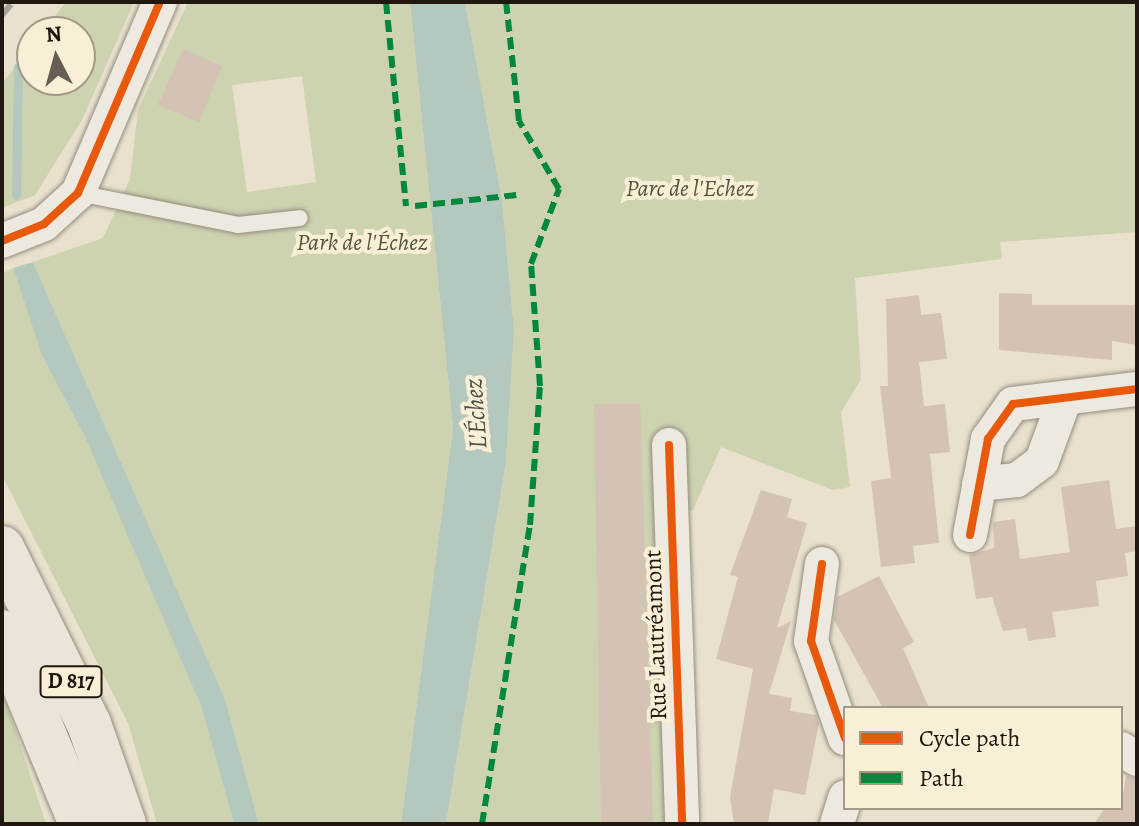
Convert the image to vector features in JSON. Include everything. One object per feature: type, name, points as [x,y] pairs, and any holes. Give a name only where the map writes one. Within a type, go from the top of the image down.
[{"type":"main road","name":"D 817","points":[[2,548],[83,710],[124,824]]},
{"type":"main road","name":"D 817","points":[[2,632],[81,824]]},
{"type":"street","points":[[2,241],[44,224],[78,193],[160,2]]},
{"type":"street","points":[[970,535],[988,439],[1013,404],[1137,389]]},
{"type":"street","points":[[979,484],[1017,480],[1042,461],[1065,398]]},
{"type":"street","name":"Rue Lautréamont","points":[[669,445],[682,824]]},
{"type":"street","points":[[822,564],[811,641],[843,732]]},
{"type":"street","points":[[837,824],[843,804]]},
{"type":"lane","points":[[78,193],[238,225],[300,218]]},
{"type":"green space","points":[[66,2],[134,2],[96,88],[96,16],[55,16]]},
{"type":"green space","name":"Park de l'Échez","points":[[188,2],[410,2],[453,428],[401,824],[259,824],[225,699],[33,262],[103,238],[130,179],[138,110]],"holes":[[[302,76],[316,182],[247,192],[232,85]]]},
{"type":"green space","name":"Parc de l'Echez","points":[[465,2],[1137,2],[1137,232],[1000,242],[1002,259],[855,278],[861,379],[841,412],[850,487],[833,490],[721,447],[693,510],[681,512],[691,824],[446,824],[506,463],[514,330],[502,200]]},
{"type":"green space","points":[[16,66],[16,96],[93,96],[82,120],[35,195],[2,208],[2,84]]},
{"type":"green space","points":[[13,268],[42,356],[85,437],[202,709],[234,824],[157,824],[128,723],[2,475],[2,274]]},
{"type":"green space","points":[[2,694],[7,704],[46,824],[2,824]]},
{"type":"water","name":"L'Échez","points":[[410,2],[465,2],[502,200],[514,330],[506,463],[446,824],[401,824],[453,428]]},
{"type":"water","points":[[33,262],[225,699],[259,824],[234,824],[202,709],[85,437],[42,356],[13,268]]},
{"type":"building","points":[[183,49],[222,66],[199,122],[158,105]]},
{"type":"building","points":[[999,293],[1032,294],[1032,305],[1137,305],[1137,345],[1112,341],[1112,360],[999,350]]},
{"type":"building","points":[[919,295],[921,315],[941,313],[947,359],[919,362],[924,406],[945,404],[950,452],[930,454],[939,543],[913,546],[915,563],[881,567],[871,481],[891,478],[880,386],[888,386],[886,299]]},
{"type":"building","points":[[594,404],[640,404],[649,690],[657,690],[659,724],[650,722],[653,824],[601,824]]},
{"type":"building","points":[[1109,480],[1116,529],[1137,526],[1137,551],[1125,553],[1128,576],[1096,581],[1099,606],[1052,612],[1056,637],[1028,641],[1026,628],[1003,631],[992,597],[976,599],[969,555],[994,548],[993,522],[1015,519],[1020,559],[1070,552],[1061,487]]},
{"type":"building","points":[[761,490],[792,499],[787,517],[807,523],[777,628],[791,621],[769,694],[792,698],[790,711],[816,715],[819,723],[805,795],[774,789],[768,824],[734,824],[730,797],[753,669],[716,659],[738,577],[730,575]]},
{"type":"building","points":[[879,576],[914,642],[903,648],[928,706],[882,706],[834,620],[837,597]]},
{"type":"building","points":[[1126,776],[1137,779],[1137,824],[1094,824],[1104,810],[1123,810]]},
{"type":"waterway","points":[[16,195],[18,96]]},
{"type":"railway","points":[[2,15],[13,2]]},
{"type":"marked path","points":[[386,2],[406,206]]},
{"type":"marked path","points":[[482,824],[530,525],[540,386],[531,264],[559,189],[519,121],[506,2]]},
{"type":"marked path","points":[[415,206],[516,195]]},
{"type":"cycle path","points":[[2,241],[44,224],[78,193],[160,2]]},
{"type":"cycle path","points":[[970,535],[988,439],[1013,404],[1137,389]]},
{"type":"cycle path","points":[[669,445],[682,824]]},
{"type":"cycle path","points":[[822,564],[811,641],[843,732]]}]
